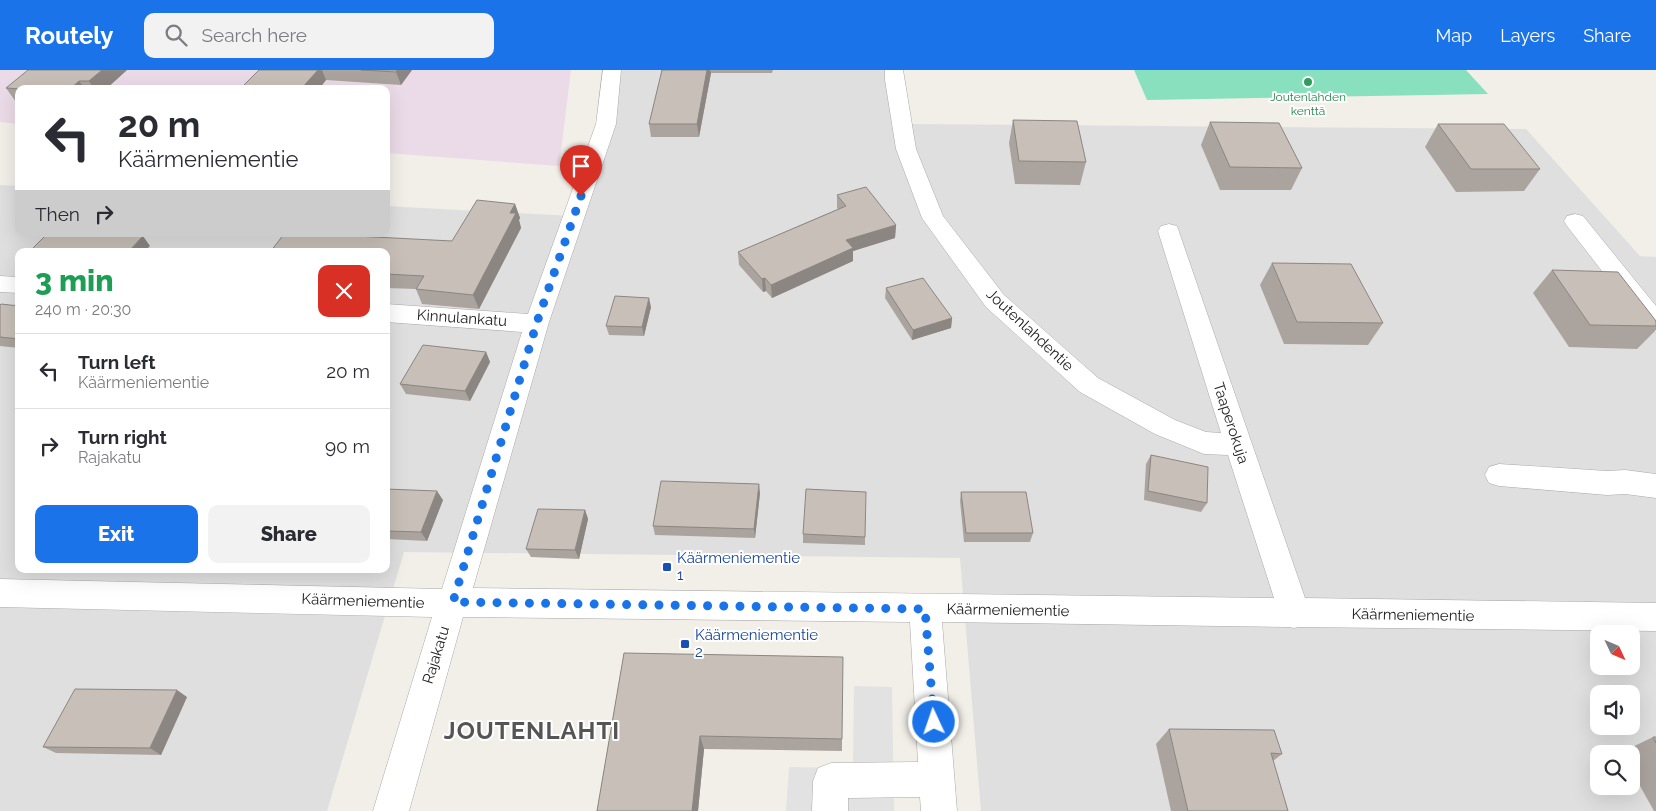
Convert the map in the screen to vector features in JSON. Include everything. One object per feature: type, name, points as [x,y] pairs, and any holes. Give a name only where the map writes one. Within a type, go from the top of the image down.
[{"type":"street","name":"Rajakatu","points":[[391,811],[437,648],[453,602],[537,322],[606,124],[612,70]]},
{"type":"street","name":"Joutenlahdentie","points":[[894,70],[906,149],[933,218],[995,301],[1089,385],[1165,427],[1204,443],[1238,444]]},
{"type":"street","points":[[1575,221],[1656,323]]},
{"type":"street","name":"Taaperokuja","points":[[1169,231],[1238,444],[1284,576],[1294,614]]},
{"type":"street","points":[[0,284],[15,285]]},
{"type":"street","name":"Kinnulankatu","points":[[390,313],[523,323],[537,322]]},
{"type":"street","points":[[1499,475],[1607,483],[1625,482],[1656,486]]},
{"type":"street","name":"Käärmeniementie","points":[[0,593],[925,609],[1656,617]]},
{"type":"street","points":[[830,811],[831,780],[938,795],[925,609]]},
{"type":"shaded area","points":[[0,70],[571,70],[559,166],[390,153],[390,85],[15,85],[15,124],[0,122]]},
{"type":"shaded area","points":[[605,70],[885,70],[912,124],[1526,129],[1640,256],[1656,257],[1656,811],[981,811],[960,558],[404,552],[327,811],[0,811],[0,185],[15,186],[15,237],[390,237],[390,206],[572,216],[588,168]]},
{"type":"shaded area","points":[[854,686],[892,687],[894,811],[786,811],[789,767],[853,768]]},
{"type":"green space","name":"Joutenlahden kenttä","points":[[1134,70],[1466,70],[1488,94],[1147,100]]},
{"type":"building","points":[[28,70],[102,70],[89,81],[79,81],[74,85],[15,85],[15,89],[6,88]]},
{"type":"building","points":[[259,70],[318,70],[305,85],[244,85]]},
{"type":"building","points":[[361,70],[397,70],[396,72]]},
{"type":"building","points":[[662,70],[707,70],[697,124],[649,124]]},
{"type":"building","points":[[1013,120],[1077,121],[1086,162],[1019,161]]},
{"type":"building","points":[[1210,122],[1279,123],[1302,168],[1230,167]]},
{"type":"building","points":[[1438,124],[1504,124],[1540,169],[1471,169]]},
{"type":"building","points":[[866,187],[896,225],[846,240],[853,248],[771,285],[765,278],[762,279],[738,252],[846,206],[837,195]]},
{"type":"building","points":[[477,200],[515,204],[510,213],[516,213],[473,295],[416,289],[424,276],[390,274],[390,248],[273,248],[282,237],[374,237],[452,241]]},
{"type":"building","points":[[44,237],[142,237],[132,248],[33,248]]},
{"type":"building","points":[[1272,263],[1351,264],[1383,323],[1297,322]]},
{"type":"building","points":[[1552,270],[1618,272],[1656,321],[1656,326],[1590,325]]},
{"type":"building","points":[[923,278],[952,318],[913,330],[886,288]]},
{"type":"building","points":[[615,296],[649,298],[642,327],[606,326]]},
{"type":"building","points":[[0,305],[15,306],[15,339],[0,337]]},
{"type":"building","points":[[423,345],[486,352],[465,391],[400,384]]},
{"type":"building","points":[[1151,455],[1208,467],[1207,503],[1148,491]]},
{"type":"building","points":[[661,481],[759,484],[754,529],[653,526]]},
{"type":"building","points":[[390,489],[437,491],[421,532],[390,531]]},
{"type":"building","points":[[806,489],[866,492],[865,537],[803,534]]},
{"type":"building","points":[[961,492],[1026,492],[1033,533],[966,533]]},
{"type":"building","points":[[538,509],[585,510],[575,550],[526,549]]},
{"type":"building","points":[[624,653],[843,657],[842,739],[700,736],[692,811],[597,811]]},
{"type":"building","points":[[75,689],[177,690],[150,748],[43,747]]},
{"type":"building","points":[[1169,729],[1274,730],[1282,754],[1271,753],[1288,811],[1188,811]]},
{"type":"place","name":"Joutenlahden kenttä","points":[[1308,82]]},
{"type":"place","name":"Käärmeniementie 1","points":[[667,567]]},
{"type":"place","name":"Käärmeniementie 2","points":[[685,644]]},
{"type":"district","name":"JOUTENLAHTI","points":[[532,731]]},
{"type":"route","points":[[581,196],[537,322],[453,602],[925,609],[934,722]]}]
